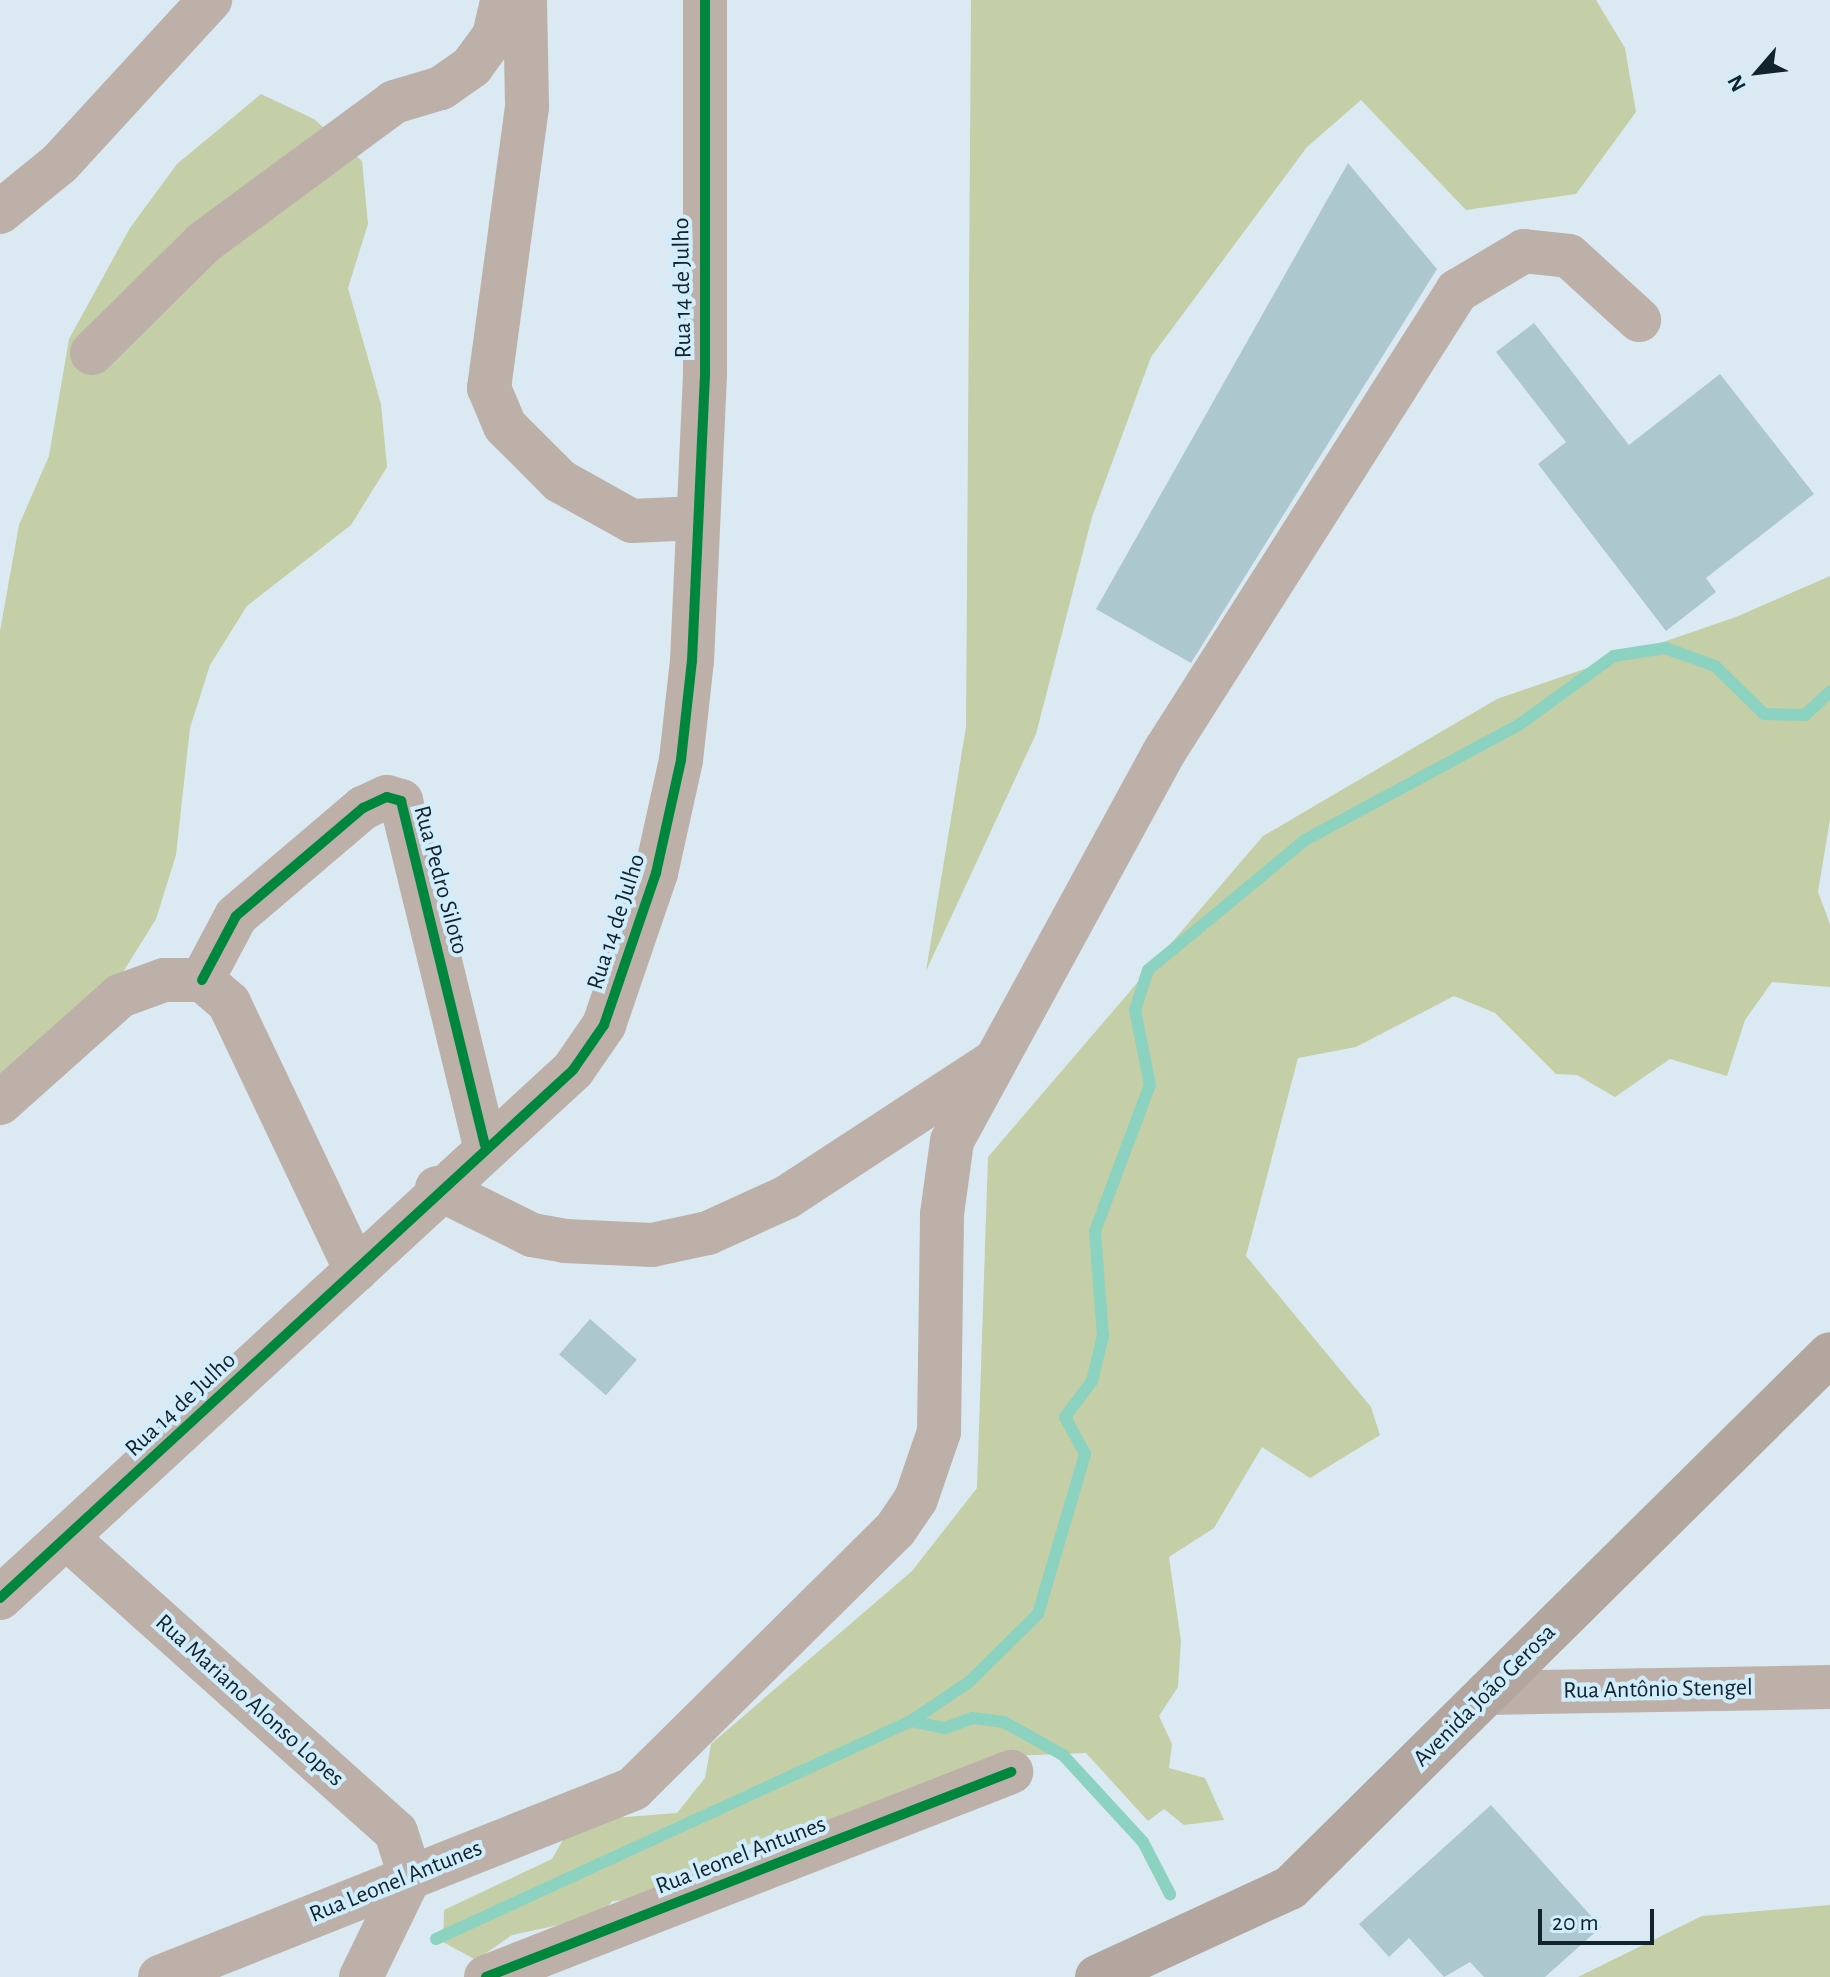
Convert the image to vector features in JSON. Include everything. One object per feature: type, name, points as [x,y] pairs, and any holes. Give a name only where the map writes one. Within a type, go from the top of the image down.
[{"type":"main road","name":"Avenida João Gerosa","points":[[1097,1977],[1290,1888],[1830,1354]]},
{"type":"street","points":[[0,212],[60,163],[210,0]]},
{"type":"street","points":[[92,353],[203,243],[394,102],[441,88],[472,66],[494,36],[502,0]]},
{"type":"street","points":[[525,0],[527,107],[489,388],[505,426],[560,481],[632,521],[697,518]]},
{"type":"street","name":"Rua 14 de Julho","points":[[0,1598],[356,1270],[437,1188],[573,1070],[604,1025],[624,973],[681,760],[697,518],[705,0]]},
{"type":"street","points":[[437,1188],[532,1235],[565,1241],[652,1245],[708,1233],[787,1197],[994,1062],[1166,749],[1457,291],[1524,251],[1569,256],[1639,320]]},
{"type":"street","name":"Rua Pedro Siloto","points":[[202,980],[236,916],[363,808],[387,797],[401,801],[485,1145]]},
{"type":"street","points":[[0,1103],[120,996],[164,980],[202,980],[229,1003],[356,1270]]},
{"type":"street","name":"Rua Leonel Antunes","points":[[160,1977],[633,1789],[895,1530],[916,1499],[939,1432],[943,1389],[944,1182],[952,1141],[994,1062]]},
{"type":"street","name":"Rua Mariano Alonso Lopes","points":[[67,1538],[396,1832],[410,1876]]},
{"type":"street","name":"Rua Antônio Stengel","points":[[1487,1693],[1830,1687]]},
{"type":"street","name":"Rua leonel Antunes","points":[[486,1977],[1011,1772]]},
{"type":"street","points":[[361,1977],[410,1876]]},
{"type":"green space","points":[[971,0],[1596,0],[1625,48],[1636,112],[1576,194],[1466,210],[1361,100],[1307,147],[1151,357],[1092,517],[1036,734],[926,971],[966,727]]},
{"type":"green space","points":[[261,94],[314,119],[362,161],[368,224],[348,288],[381,404],[387,467],[351,525],[247,606],[210,665],[190,728],[176,855],[156,919],[120,977],[0,1079],[0,631],[19,525],[49,456],[69,339],[130,228],[177,164]]},
{"type":"green space","points":[[1830,576],[1830,819],[1818,892],[1830,924],[1830,987],[1772,982],[1745,1020],[1727,1076],[1670,1059],[1615,1097],[1577,1075],[1556,1074],[1495,1013],[1454,996],[1356,1047],[1298,1058],[1246,1256],[1371,1407],[1380,1435],[1310,1478],[1262,1447],[1214,1528],[1169,1557],[1181,1641],[1178,1687],[1159,1716],[1172,1744],[1169,1768],[1205,1778],[1224,1820],[1184,1825],[1164,1809],[1148,1821],[1086,1753],[1012,1756],[793,1844],[775,1834],[742,1847],[738,1860],[650,1899],[612,1901],[601,1916],[512,1935],[476,1960],[443,1942],[444,1910],[552,1859],[574,1821],[677,1813],[705,1778],[711,1744],[912,1571],[977,1488],[988,1157],[1263,836],[1497,699],[1736,617]]},
{"type":"green space","points":[[1830,1905],[1830,1977],[1578,1977],[1702,1916]]},
{"type":"building","points":[[1348,163],[1437,269],[1191,663],[1096,609]]},
{"type":"building","points":[[1534,323],[1629,445],[1720,374],[1814,494],[1706,578],[1716,592],[1666,631],[1538,464],[1566,442],[1496,352]]},
{"type":"building","points":[[590,1319],[637,1360],[606,1395],[559,1354]]},
{"type":"building","points":[[1491,1805],[1601,1927],[1545,1977],[1484,1977],[1470,1962],[1444,1977],[1409,1938],[1389,1957],[1359,1924]]},
{"type":"waterway","points":[[911,1721],[969,1682],[1038,1614],[1085,1454],[1065,1417],[1092,1381],[1103,1336],[1095,1231],[1150,1085],[1135,1010],[1148,970],[1305,840],[1520,724],[1614,656],[1665,648],[1715,666],[1764,714],[1805,715],[1830,692]]},
{"type":"waterway","points":[[436,1939],[911,1721],[945,1728],[972,1718],[1004,1722],[1063,1755],[1143,1842],[1170,1894]]},
{"type":"cycle path","points":[[0,1598],[573,1070],[604,1025],[656,873],[681,760],[692,661],[705,372],[705,0]]},
{"type":"cycle path","points":[[202,980],[236,916],[363,808],[387,797],[401,801],[485,1145]]},
{"type":"cycle path","points":[[486,1977],[1011,1772]]}]
